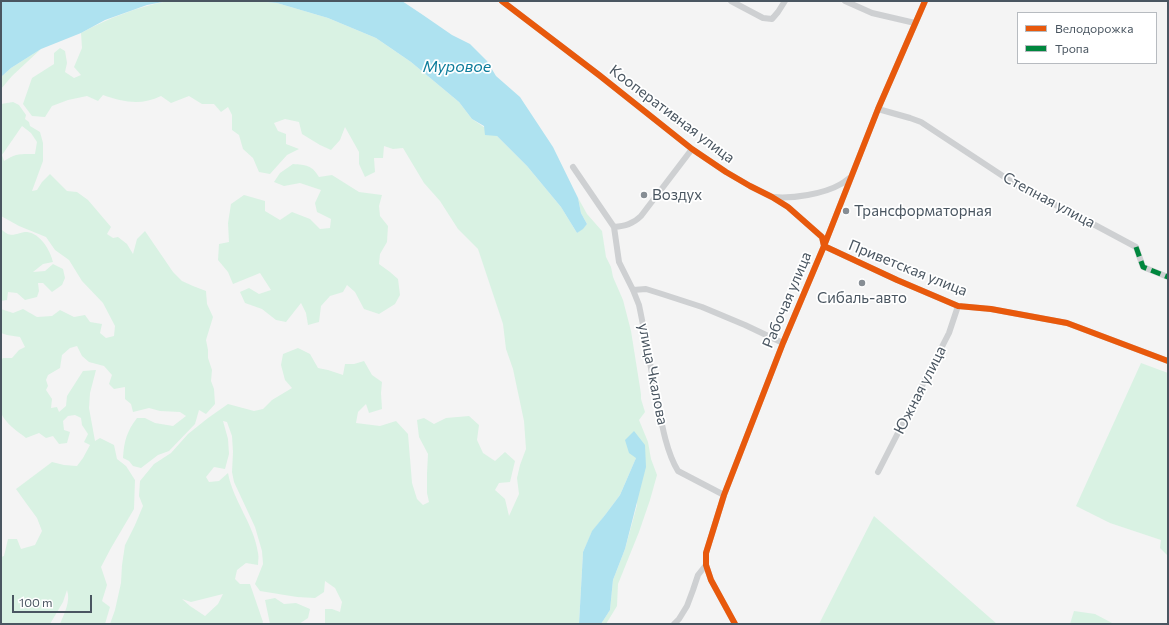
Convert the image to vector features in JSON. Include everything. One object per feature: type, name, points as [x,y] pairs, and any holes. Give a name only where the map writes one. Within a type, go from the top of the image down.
[{"type":"street","name":"Кооперативная улица","points":[[502,1],[594,71],[692,149],[726,172],[772,197],[788,208],[822,236],[824,246]]},
{"type":"street","points":[[731,1],[763,18],[772,19],[785,1]]},
{"type":"street","points":[[845,1],[872,13],[915,23]]},
{"type":"street","name":"Рабочая улица","points":[[735,624],[711,580],[706,565],[706,553],[724,495],[783,343],[824,246],[878,110],[925,1]]},
{"type":"street","name":"Степная улица","points":[[878,110],[921,122],[1021,188],[1136,247],[1143,267],[1168,277]]},
{"type":"street","points":[[614,228],[627,226],[635,222],[641,216],[692,149]]},
{"type":"street","name":"улица Чкалова","points":[[573,167],[614,228],[619,262],[639,305],[662,423],[673,462],[678,471],[724,495]]},
{"type":"street","points":[[772,197],[797,197],[827,190],[841,185],[851,177]]},
{"type":"street","name":"Приветская улица","points":[[824,246],[958,306],[991,309],[1067,323],[1168,361]]},
{"type":"street","points":[[633,290],[646,289],[702,307],[746,325],[783,343]]},
{"type":"street","name":"Южная улица","points":[[878,472],[949,333],[958,306]]},
{"type":"street","name":"Рабочая улица","points":[[674,624],[687,606],[698,575],[706,565]]},
{"type":"green space","points":[[168,1],[257,1],[277,3],[328,18],[376,38],[411,62],[459,102],[472,119],[497,136],[527,166],[561,207],[577,233],[587,224],[581,213],[578,198],[572,187],[587,214],[602,231],[606,257],[623,300],[631,331],[641,399],[645,412],[639,420],[648,442],[651,459],[657,475],[639,532],[618,584],[617,606],[606,624],[601,624],[610,610],[613,580],[625,549],[637,505],[636,458],[620,495],[592,532],[583,552],[579,624],[325,624],[325,609],[332,609],[340,612],[342,602],[335,588],[325,581],[324,592],[315,598],[297,597],[260,591],[255,584],[263,564],[262,551],[255,527],[234,482],[232,472],[232,436],[227,422],[223,421],[228,439],[229,454],[225,469],[214,467],[206,477],[209,482],[219,481],[228,473],[234,493],[256,542],[258,565],[246,563],[237,570],[235,579],[240,584],[250,584],[263,622],[262,624],[110,624],[115,610],[121,583],[125,545],[143,506],[139,496],[140,481],[154,464],[171,453],[188,434],[228,404],[254,411],[263,409],[272,400],[292,388],[285,380],[281,365],[283,354],[298,348],[310,354],[318,368],[343,375],[345,364],[354,364],[364,361],[372,375],[382,382],[382,409],[369,413],[366,404],[358,412],[356,423],[380,426],[396,421],[408,434],[412,483],[417,499],[423,505],[429,502],[427,493],[428,454],[419,437],[417,420],[424,418],[434,424],[446,418],[469,416],[479,425],[477,440],[483,453],[495,461],[505,452],[515,461],[510,482],[499,483],[495,490],[505,499],[509,516],[519,494],[517,478],[526,449],[524,421],[513,369],[506,349],[503,324],[478,249],[458,229],[440,201],[424,183],[403,148],[393,149],[384,146],[383,158],[374,158],[375,172],[365,177],[359,164],[359,152],[345,127],[340,140],[331,150],[302,134],[299,122],[285,119],[274,123],[278,131],[286,134],[286,144],[299,149],[287,155],[270,174],[259,172],[253,158],[243,149],[239,135],[232,130],[232,115],[228,107],[221,112],[214,104],[202,104],[189,96],[171,103],[161,96],[146,101],[132,102],[118,100],[103,95],[98,101],[87,96],[68,100],[52,106],[45,117],[32,116],[23,104],[32,78],[54,64],[54,53],[60,48],[65,51],[67,63],[65,72],[74,78],[81,75],[74,67],[82,48],[81,33],[123,14],[145,6]],"holes":[[[223,594],[218,604],[205,616],[182,599],[191,602]]]},
{"type":"green space","points":[[41,49],[12,76],[1,89],[1,77],[11,68]]},
{"type":"green space","points":[[13,102],[19,105],[26,115],[25,119],[29,122],[30,126],[40,132],[43,143],[43,161],[32,191],[37,190],[50,174],[67,191],[77,192],[88,200],[111,227],[107,234],[113,238],[118,237],[127,244],[133,254],[137,239],[145,231],[173,272],[182,281],[206,291],[207,304],[213,317],[206,340],[208,358],[212,370],[211,381],[214,389],[215,404],[206,414],[199,410],[195,424],[169,451],[158,455],[141,468],[133,466],[129,461],[123,458],[127,436],[137,418],[145,418],[155,423],[173,426],[186,416],[180,412],[160,411],[149,408],[133,412],[131,404],[125,399],[125,387],[114,389],[109,384],[112,375],[104,366],[89,362],[82,356],[77,346],[70,348],[62,355],[60,368],[48,375],[46,380],[48,386],[46,390],[52,399],[51,408],[57,407],[59,412],[66,406],[67,396],[83,371],[96,370],[90,393],[89,408],[95,441],[100,438],[114,445],[117,459],[126,466],[135,480],[134,509],[101,567],[107,585],[102,601],[110,607],[105,624],[60,624],[68,603],[67,590],[63,602],[50,624],[1,624],[1,557],[4,556],[8,539],[17,539],[21,549],[35,545],[42,531],[37,518],[16,489],[52,462],[77,466],[90,445],[84,442],[88,434],[82,425],[81,418],[75,415],[68,416],[63,421],[64,430],[70,432],[67,443],[59,444],[53,436],[46,438],[39,433],[26,438],[12,427],[3,417],[1,413],[1,360],[3,358],[12,358],[19,350],[25,347],[20,337],[1,333],[1,309],[13,313],[23,309],[37,317],[52,316],[60,310],[74,317],[85,315],[90,322],[102,324],[100,333],[106,338],[114,336],[115,326],[103,303],[82,281],[69,260],[55,250],[46,237],[19,226],[1,216],[1,104]],"holes":[[[22,126],[31,133],[37,142],[35,154],[19,154],[4,161],[2,155]]]},
{"type":"green space","points":[[293,164],[308,166],[314,170],[319,177],[332,175],[359,192],[382,195],[379,206],[380,216],[388,226],[387,242],[380,254],[379,264],[398,279],[400,295],[395,304],[379,314],[364,309],[355,292],[347,285],[343,292],[330,296],[321,306],[319,322],[308,325],[306,313],[301,303],[286,322],[276,320],[262,309],[245,303],[240,292],[249,288],[259,294],[271,290],[260,273],[233,284],[228,272],[218,260],[219,244],[229,242],[228,223],[231,204],[244,195],[265,201],[265,211],[280,220],[292,212],[310,219],[320,229],[330,228],[331,219],[317,212],[315,203],[321,190],[300,183],[284,186],[274,182],[280,173]]},
{"type":"green space","points":[[1,229],[11,235],[23,232],[32,233],[41,239],[50,253],[53,262],[43,264],[33,272],[45,271],[53,264],[63,269],[65,278],[62,285],[52,292],[43,283],[38,283],[39,291],[37,297],[25,300],[17,293],[8,292],[7,300],[1,301]]},
{"type":"green space","points":[[1141,363],[1168,373],[1168,556],[1160,548],[1161,540],[1110,523],[1076,506]]},
{"type":"green space","points":[[874,516],[997,624],[819,624]]},
{"type":"green space","points":[[275,598],[284,604],[296,603],[310,609],[308,618],[299,624],[270,624],[265,600]]},
{"type":"green space","points":[[1074,611],[1095,614],[1114,624],[1070,624]]},
{"type":"water","points":[[1,1],[168,1],[147,5],[105,20],[81,33],[41,49],[11,68],[1,77]]},
{"type":"water","name":"Муровое","points":[[257,1],[402,1],[452,35],[470,44],[487,61],[496,76],[520,97],[553,147],[578,198],[581,213],[587,224],[577,233],[561,207],[527,166],[497,136],[485,135],[484,126],[472,119],[459,102],[411,62],[376,38],[328,18],[277,3]]},
{"type":"water","points":[[634,431],[645,445],[646,467],[625,549],[613,580],[610,610],[601,624],[579,624],[583,552],[592,531],[620,495],[636,458],[629,453],[625,440]]},
{"type":"marked path","points":[[1136,247],[1143,267],[1168,277]]},
{"type":"cycle path","points":[[502,1],[599,75],[692,149],[726,172],[788,207],[822,237],[824,246],[958,306],[991,309],[1067,323],[1168,361]]},
{"type":"cycle path","points":[[735,624],[711,580],[706,565],[706,553],[724,495],[783,343],[824,246],[878,109],[925,1]]},
{"type":"place","name":"Воздух","points":[[644,195]]},
{"type":"place","name":"Трансформаторная","points":[[846,211]]},
{"type":"place","name":"Сибаль-авто","points":[[862,283]]}]
